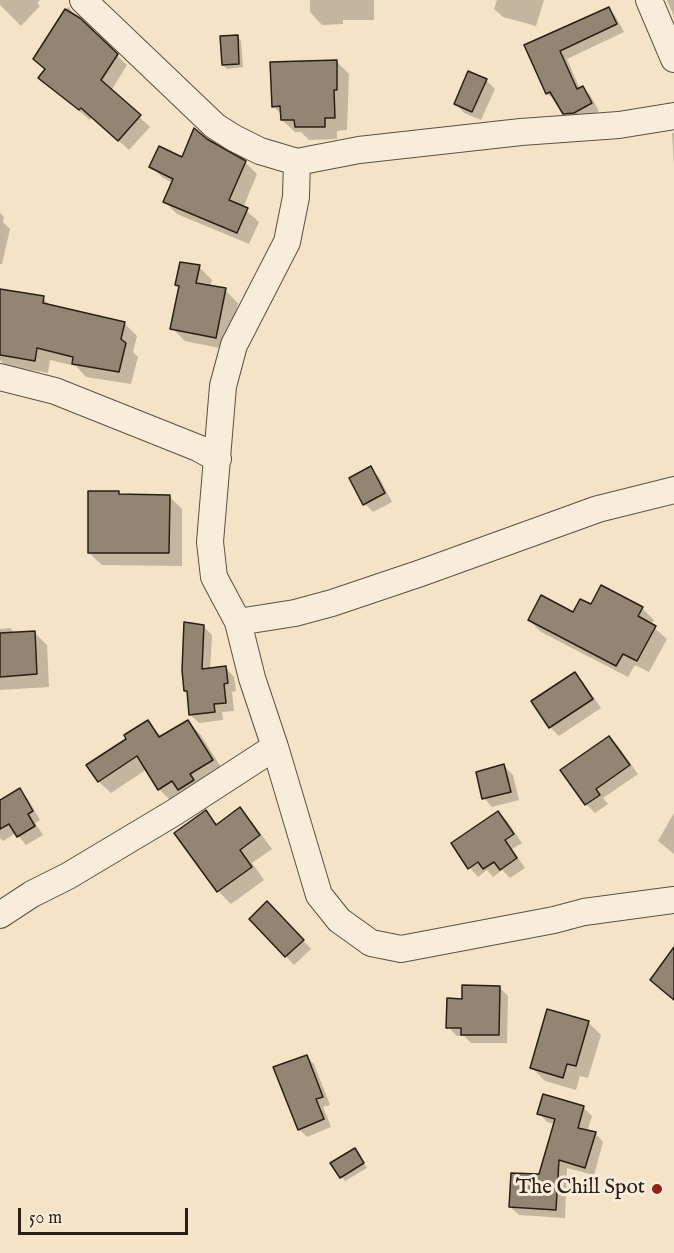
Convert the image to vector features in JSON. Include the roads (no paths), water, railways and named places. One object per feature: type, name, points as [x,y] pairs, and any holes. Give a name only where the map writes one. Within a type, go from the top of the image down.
[{"type":"street","points":[[84,0],[215,126],[260,151],[297,162],[359,150],[521,132],[619,125],[674,117]]},
{"type":"street","points":[[649,0],[674,59]]},
{"type":"street","points":[[297,162],[296,197],[287,242],[234,345],[223,386],[210,543],[214,577],[238,622],[252,678],[319,895],[339,920],[371,943],[401,949],[554,920],[584,912],[674,900]]},
{"type":"street","points":[[0,377],[55,391],[198,448],[218,459]]},
{"type":"street","points":[[238,622],[295,613],[332,603],[598,509],[674,490]]},
{"type":"street","points":[[0,915],[32,894],[68,876],[190,803],[275,747]]},
{"type":"place","name":"The Chill Spot","points":[[657,1189]]}]
